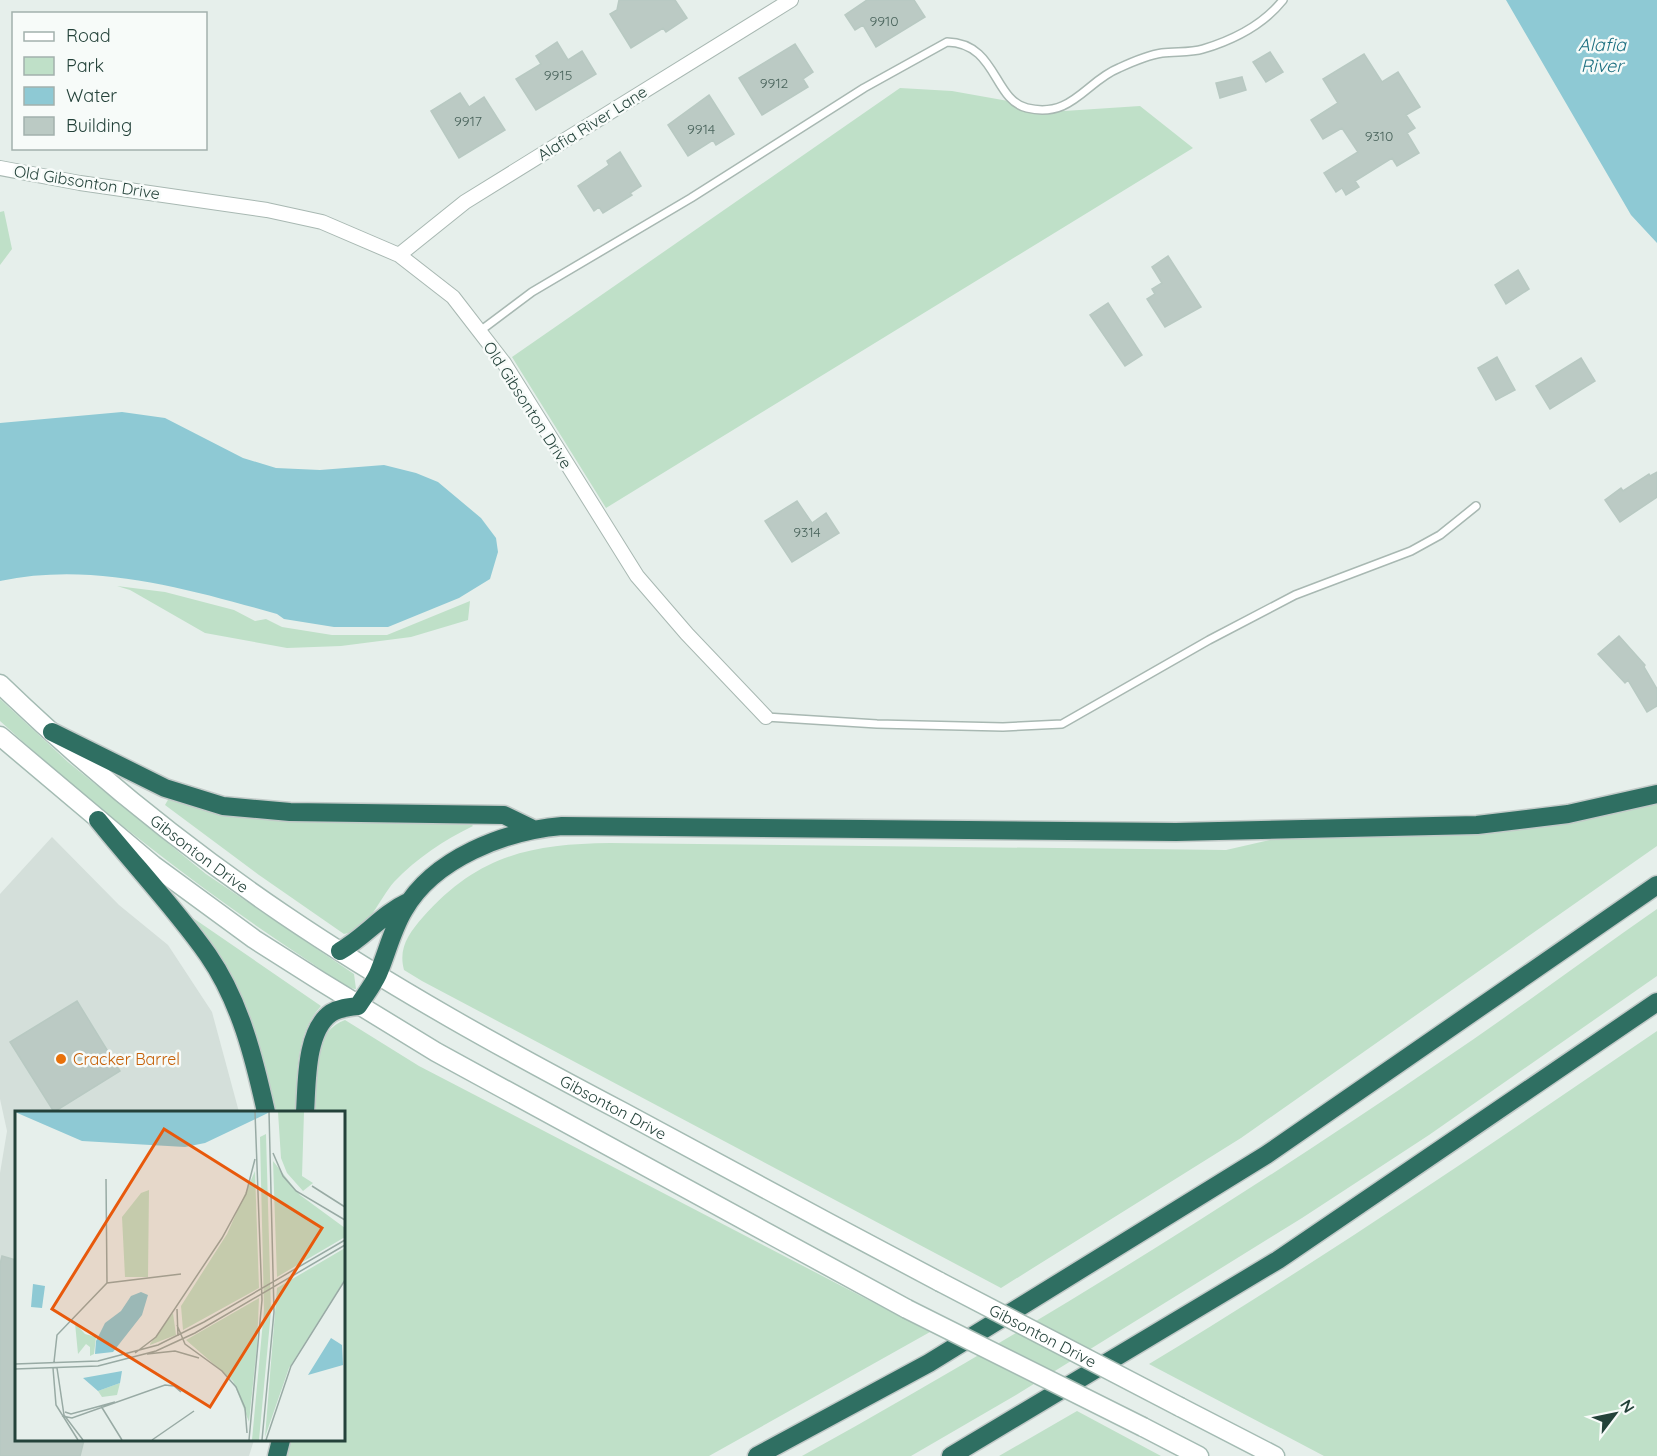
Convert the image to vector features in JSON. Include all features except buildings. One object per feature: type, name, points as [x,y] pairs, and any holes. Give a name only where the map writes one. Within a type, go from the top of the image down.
[{"type":"highway","points":[[52,732],[165,788],[223,806],[290,812],[504,815],[533,829]]},
{"type":"highway","points":[[340,951],[358,940],[388,913],[410,901],[443,870],[473,850],[511,834],[533,829],[562,826],[1176,832],[1477,825],[1568,814],[1657,794]]},
{"type":"highway","points":[[98,820],[208,955],[230,994],[245,1033],[265,1111]]},
{"type":"highway","points":[[757,1456],[929,1363],[1266,1155],[1657,885]]},
{"type":"highway","points":[[304,1111],[308,1064],[315,1033],[331,1014],[358,1006],[378,975],[389,942],[410,901]]},
{"type":"highway","points":[[951,1456],[1278,1260],[1657,1002]]},
{"type":"highway","points":[[277,1456],[280,1441]]},
{"type":"main road","name":"Gibsonton Drive","points":[[0,684],[52,732],[201,855],[284,915],[378,975],[532,1064],[940,1282],[1275,1456]]},
{"type":"main road","points":[[0,736],[153,865],[254,939],[358,1006],[436,1052],[907,1309],[1198,1456]]},
{"type":"street","name":"Alafia River Lane","points":[[399,255],[465,202],[791,0]]},
{"type":"street","name":"Old Gibsonton Drive","points":[[0,168],[80,183],[267,210],[322,222],[399,255],[453,297],[504,363],[637,576],[687,634],[766,717]]},
{"type":"lane","points":[[480,331],[542,287],[691,198],[864,88],[947,42],[961,42],[980,53],[1013,100],[1025,108],[1043,109],[1074,101],[1116,69],[1160,53],[1201,50],[1244,33],[1272,14],[1282,0]]},
{"type":"lane","points":[[766,717],[877,724],[1003,727],[1062,724],[1209,639],[1296,595],[1403,556],[1440,534],[1476,506]]},
{"type":"shaded area","points":[[52,837],[119,905],[168,945],[212,1012],[239,1111],[15,1111],[15,1441],[254,1441],[249,1456],[0,1456],[0,1173],[7,1131],[0,1099],[0,894]]},
{"type":"green space","points":[[900,88],[952,91],[1064,111],[1140,106],[1193,148],[606,508],[512,357]]},
{"type":"green space","points":[[4,211],[12,249],[0,265],[0,212]]},
{"type":"green space","points":[[117,586],[165,592],[234,610],[255,621],[266,619],[282,627],[332,635],[387,635],[470,601],[468,620],[411,637],[341,646],[287,648],[205,633],[130,590]]},
{"type":"green space","points":[[0,699],[68,762],[206,874],[354,974],[356,989],[333,978],[269,935],[150,848],[0,721]]},
{"type":"green space","points":[[169,798],[469,822],[473,826],[421,857],[394,882],[373,913],[360,927],[344,934],[259,875],[165,805]]},
{"type":"green space","points":[[1657,800],[1657,846],[1241,1138],[1001,1288],[422,981],[404,970],[402,955],[413,929],[444,896],[464,879],[508,857],[555,846],[610,843],[1226,850],[1313,830],[1438,831]]},
{"type":"green space","points":[[1657,909],[1657,976],[1429,1135],[1302,1218],[1016,1395],[911,1456],[802,1456],[965,1363],[1205,1217],[1467,1043]]},
{"type":"green space","points":[[193,918],[321,1006],[306,1030],[302,1043],[297,1070],[296,1111],[274,1111],[192,922]]},
{"type":"green space","points":[[345,1020],[419,1066],[930,1332],[709,1456],[285,1456],[290,1441],[345,1441],[345,1111],[315,1111],[317,1059],[320,1046],[334,1026]]},
{"type":"green space","points":[[1657,1031],[1657,1456],[1324,1456],[1149,1364],[1342,1243]]},
{"type":"green space","points":[[1077,1411],[1161,1456],[999,1456]]},
{"type":"water","name":"Alafia River","points":[[1506,0],[1657,0],[1657,243],[1631,215]]},
{"type":"water","points":[[122,412],[165,418],[243,458],[276,468],[320,470],[384,465],[416,473],[438,482],[481,518],[496,538],[498,552],[490,579],[459,598],[388,627],[334,627],[284,619],[277,614],[209,595],[105,576],[70,574],[0,581],[0,423]]},
{"type":"place","name":"Cracker Barrel","points":[[61,1059]]}]
